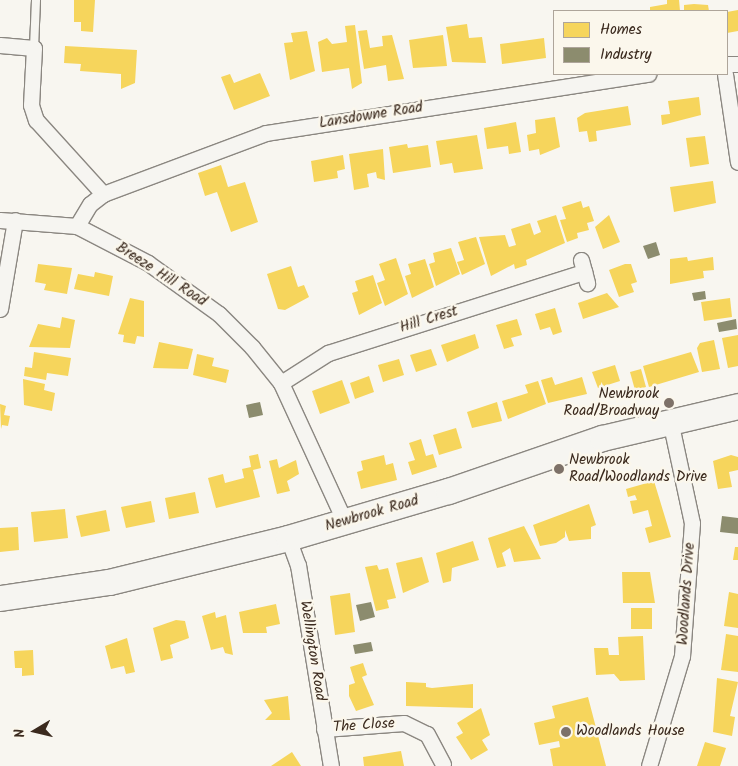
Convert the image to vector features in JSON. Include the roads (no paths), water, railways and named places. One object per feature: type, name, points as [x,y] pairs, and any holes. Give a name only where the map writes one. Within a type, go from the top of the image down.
[{"type":"highway","name":"Newbrook Road","points":[[0,598],[109,582],[288,538],[345,522],[670,420],[738,406]]},
{"type":"street","points":[[0,45],[34,48],[31,105],[36,120],[103,194],[90,204],[77,226],[7,220],[0,309]]},
{"type":"street","name":"Lansdowne Road","points":[[103,194],[266,133],[642,75]]},
{"type":"street","points":[[725,75],[738,162]]},
{"type":"street","name":"Breeze Hill Road","points":[[77,226],[148,263],[219,314],[281,383],[345,522]]},
{"type":"street","name":"Hill Crest","points":[[281,383],[336,350],[584,272]]},
{"type":"street","name":"Woodlands Drive","points":[[650,766],[682,656],[692,523],[670,420]]},
{"type":"street","name":"Wellington Road","points":[[288,538],[298,565],[331,766]]},
{"type":"street","name":"The Close","points":[[324,729],[404,723],[427,734],[443,764]]},
{"type":"lane","points":[[34,48],[36,0]]},
{"type":"place","name":"Newbrook Road/Broadway","points":[[669,403]]},
{"type":"place","name":"Newbrook Road/Woodlands Drive","points":[[559,469]]},
{"type":"place","name":"Woodlands House","points":[[566,732]]}]
